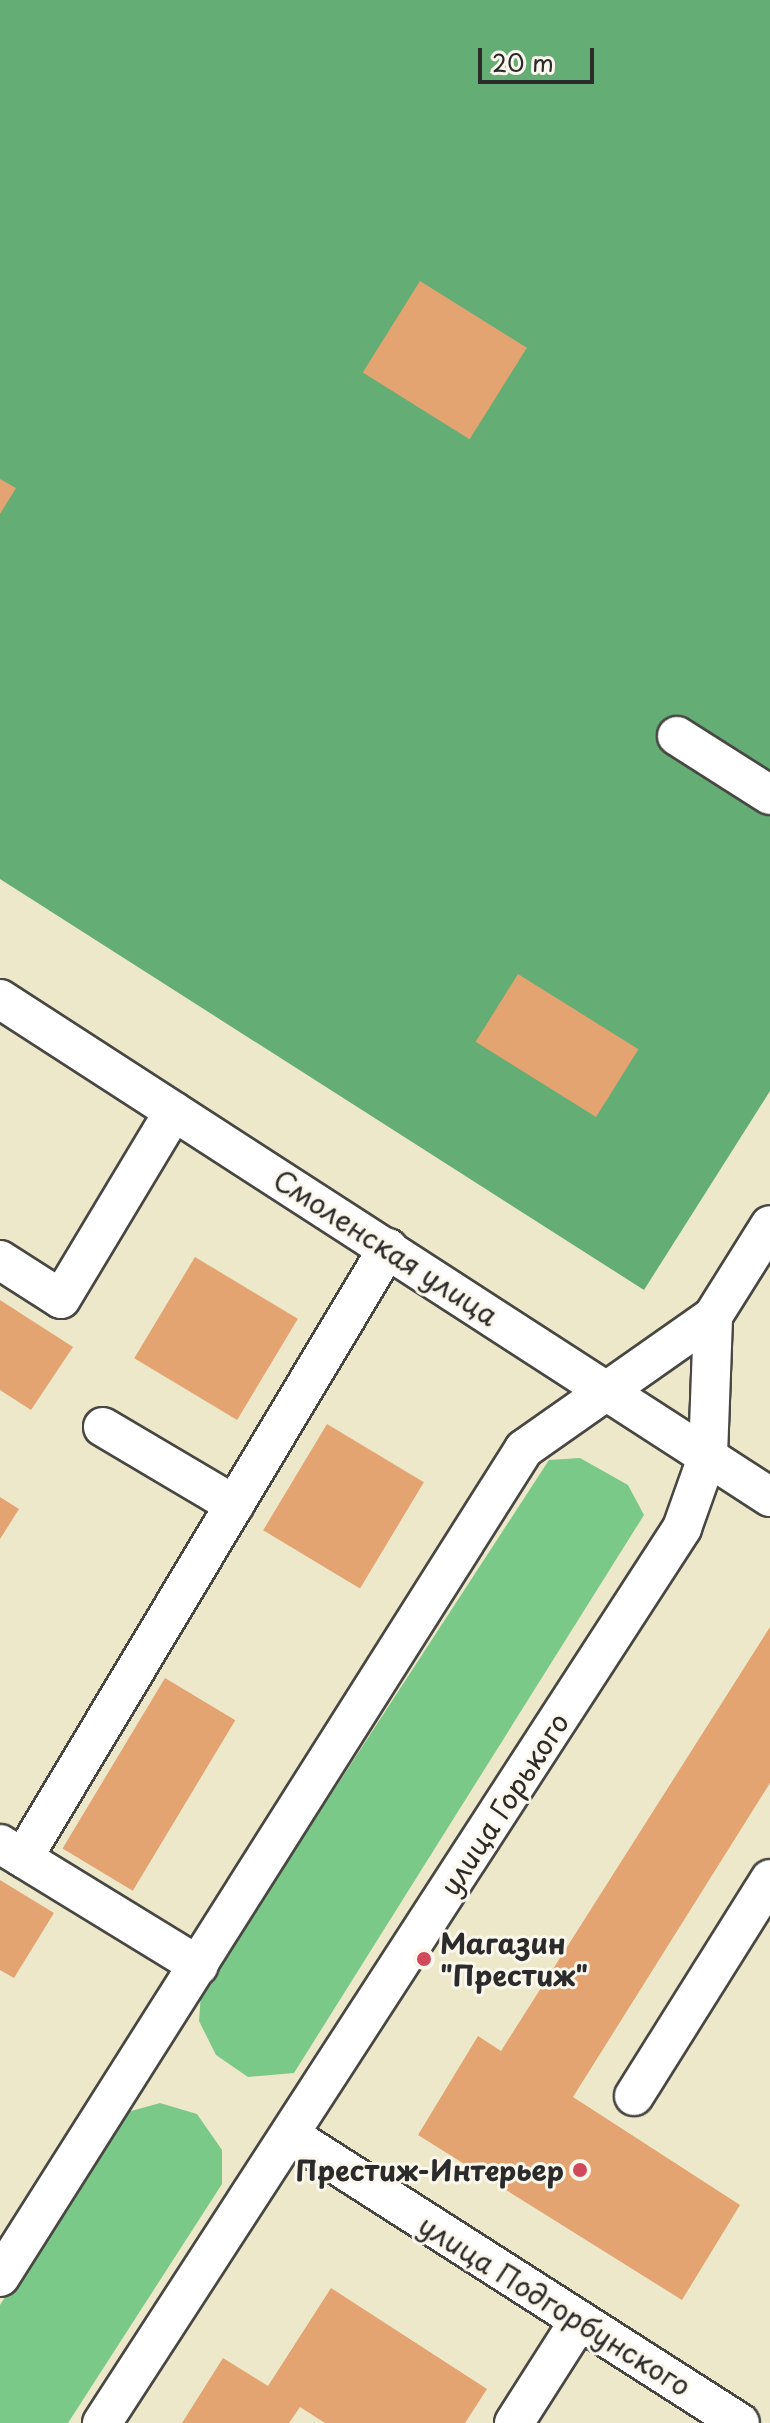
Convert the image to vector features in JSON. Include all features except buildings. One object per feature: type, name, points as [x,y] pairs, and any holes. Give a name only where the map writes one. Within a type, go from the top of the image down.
[{"type":"street","points":[[677,736],[770,795]]},
{"type":"street","name":"Смоленская улица","points":[[0,999],[770,1497]]},
{"type":"street","points":[[0,1260],[61,1299],[174,1111]]},
{"type":"street","points":[[0,2277],[524,1449],[713,1316],[770,1225]]},
{"type":"street","points":[[199,1966],[12,1851],[235,1505],[388,1248]]},
{"type":"street","name":"улица Горького","points":[[102,2423],[682,1528],[708,1455],[713,1316]]},
{"type":"street","points":[[103,1427],[235,1505]]},
{"type":"street","points":[[634,2096],[770,1879]]},
{"type":"street","name":"улица Подгорбунского","points":[[290,2135],[740,2423]]},
{"type":"street","points":[[514,2423],[579,2321]]},
{"type":"green space","points":[[0,0],[770,0],[770,1091],[644,1290],[0,879]]},
{"type":"green space","points":[[580,1458],[628,1485],[644,1515],[294,2073],[248,2077],[216,2055],[199,2021],[201,1994],[549,1460]]},
{"type":"green space","points":[[160,2103],[197,2114],[222,2150],[222,2184],[68,2423],[0,2423],[0,2305],[124,2113]]},
{"type":"place","name":"Магазин \"Престиж\"","points":[[424,1959]]},
{"type":"place","name":"Престиж-Интерьер","points":[[580,2170]]}]
